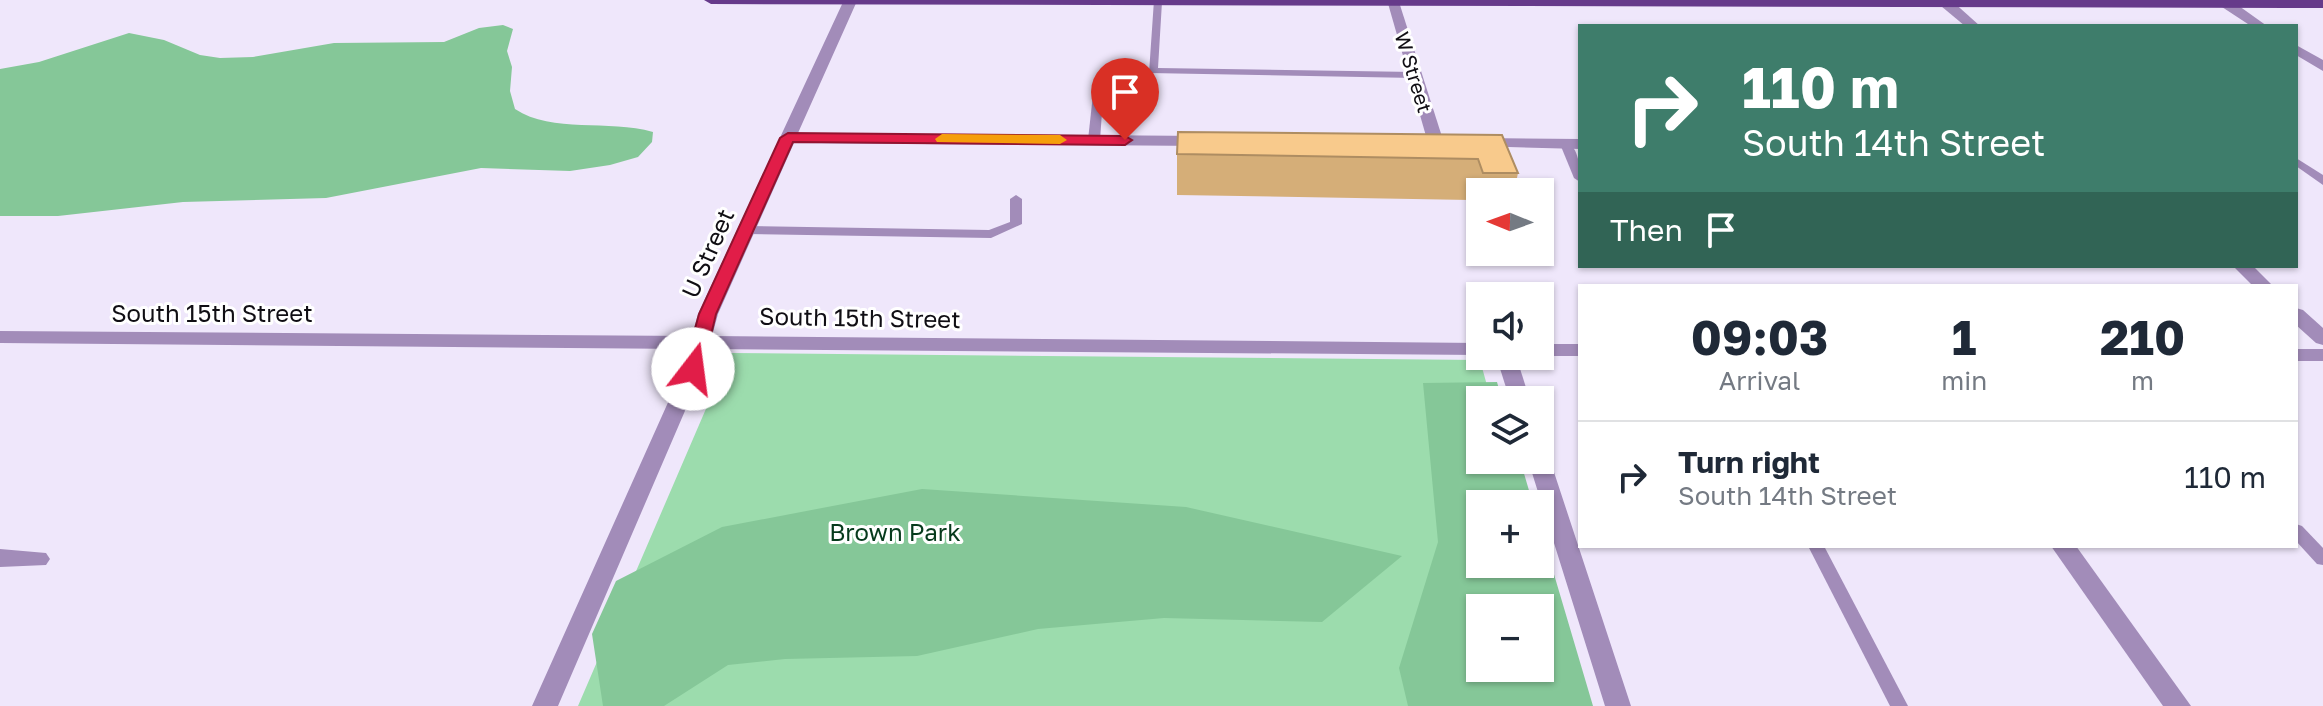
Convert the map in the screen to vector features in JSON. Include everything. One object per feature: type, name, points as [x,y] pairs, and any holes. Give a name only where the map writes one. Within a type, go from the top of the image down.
[{"type":"main road","points":[[711,0],[2323,4]]},
{"type":"street","name":"U Street","points":[[545,706],[693,369],[708,314],[850,1]]},
{"type":"street","name":"W Street","points":[[1392,2],[1415,75],[1443,143],[1573,144]]},
{"type":"street","points":[[1946,3],[1971,24]]},
{"type":"street","points":[[2227,4],[2257,24]]},
{"type":"street","points":[[2298,50],[2323,67]]},
{"type":"street","points":[[788,138],[1218,141]]},
{"type":"street","points":[[2244,268],[2262,284]]},
{"type":"street","points":[[2298,316],[2323,339]]},
{"type":"street","name":"South 15th Street","points":[[0,337],[1466,349]]},
{"type":"street","points":[[1554,350],[1578,350]]},
{"type":"street","points":[[2298,355],[2323,355]]},
{"type":"street","points":[[1543,474],[1618,706]]},
{"type":"street","points":[[2064,548],[2178,706]]},
{"type":"street","points":[[0,558],[38,559]]},
{"type":"lane","points":[[1157,2],[1153,71],[1415,75]]},
{"type":"lane","points":[[1094,140],[1099,85]]},
{"type":"lane","points":[[1573,144],[1578,168]]},
{"type":"lane","points":[[2298,162],[2323,181]]},
{"type":"lane","points":[[746,230],[991,234],[1016,224],[1016,199]]},
{"type":"lane","points":[[2298,532],[2323,559]]},
{"type":"lane","points":[[1817,548],[1899,706]]},
{"type":"green space","points":[[503,25],[513,29],[507,51],[512,67],[510,91],[515,109],[530,117],[563,124],[618,126],[653,132],[652,142],[638,157],[570,171],[481,168],[326,198],[183,202],[58,216],[0,216],[0,69],[39,62],[129,33],[164,40],[200,55],[220,58],[253,57],[334,43],[444,42],[479,28]]},
{"type":"green space","name":"Brown Park","points":[[730,353],[1466,360],[1466,370],[1483,370],[1487,386],[1466,386],[1466,474],[1480,474],[1480,490],[1466,490],[1466,578],[1542,578],[1547,594],[1466,594],[1466,682],[1554,682],[1554,619],[1579,706],[578,706]]},
{"type":"green space","points":[[1497,382],[1498,386],[1466,386],[1466,474],[1524,474],[1529,490],[1466,490],[1466,578],[1554,578],[1554,574],[1593,706],[1408,706],[1399,668],[1438,542],[1423,383]]},
{"type":"green space","points":[[922,489],[1186,507],[1402,556],[1322,622],[1164,618],[1038,629],[917,656],[785,659],[728,665],[664,706],[603,706],[592,634],[616,581],[722,527]]},
{"type":"building","points":[[1178,132],[1502,135],[1518,173],[1483,173],[1478,159],[1177,154]]},
{"type":"slow traffic","points":[[942,139],[1060,140]]},
{"type":"route","points":[[693,369],[708,314],[788,138],[1125,140]]}]
